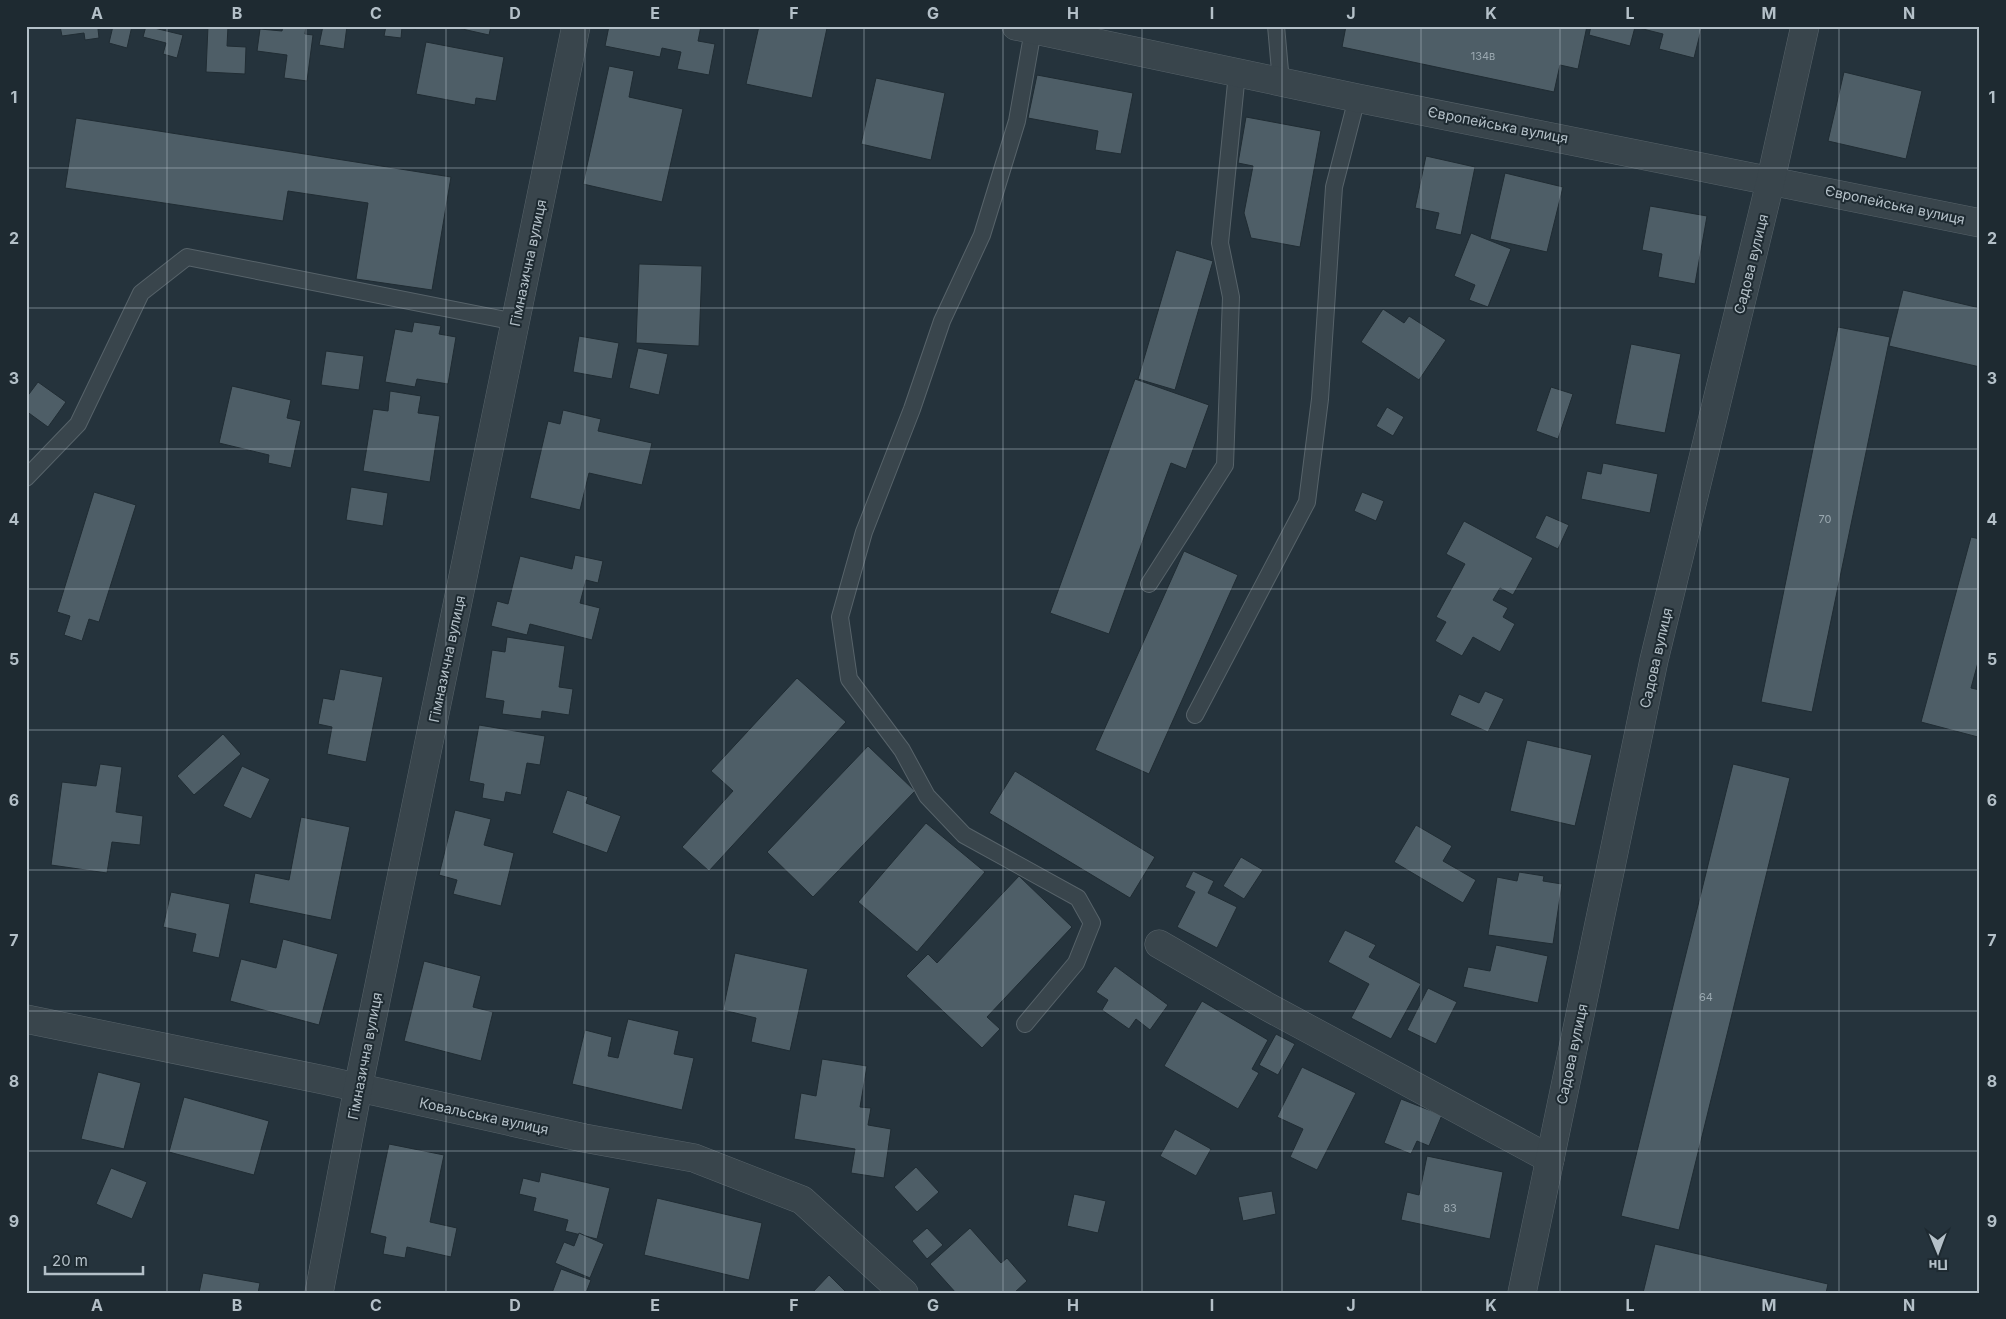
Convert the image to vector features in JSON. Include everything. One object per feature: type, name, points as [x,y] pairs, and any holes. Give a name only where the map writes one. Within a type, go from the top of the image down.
[{"type":"street","name":"Гімназична вулиця","points":[[319,1293],[358,1088],[576,26]]},
{"type":"street","name":"Садова вулиця","points":[[1522,1293],[1654,660],[1771,179],[1804,26]]},
{"type":"street","name":"Європейська вулиця","points":[[1024,28],[1357,98],[1980,222]]},
{"type":"street","points":[[1159,944],[1268,1007],[1550,1159]]},
{"type":"street","name":"Ковальська вулиця","points":[[26,1018],[584,1138],[694,1158],[802,1200],[904,1293]]},
{"type":"lane","points":[[1276,26],[1281,82]]},
{"type":"lane","points":[[1024,28],[1017,121],[982,236],[942,321],[912,410],[864,532],[840,617],[849,679],[902,750],[927,796],[964,835],[1078,898],[1092,922],[1076,963],[1025,1024]]},
{"type":"lane","points":[[1149,584],[1225,464],[1231,297],[1220,243],[1238,73]]},
{"type":"lane","points":[[1194,715],[1307,502],[1320,398],[1334,187],[1357,98]]},
{"type":"lane","points":[[26,478],[78,424],[141,293],[187,257],[516,322]]},
{"type":"building","points":[[60,26],[107,26],[107,28],[98,29],[99,38],[85,40],[84,33],[62,36]]},
{"type":"building","points":[[113,26],[132,26],[127,48],[109,43]]},
{"type":"building","points":[[146,26],[183,35],[177,58],[163,54],[166,43],[143,37]]},
{"type":"building","points":[[208,26],[228,26],[227,46],[246,47],[245,74],[206,72]]},
{"type":"building","points":[[283,26],[306,26],[305,34],[313,35],[307,81],[284,78],[287,55],[257,51],[260,29],[282,31]]},
{"type":"building","points":[[323,26],[347,26],[344,49],[319,45]]},
{"type":"building","points":[[386,26],[416,26],[416,29],[402,27],[401,38],[384,36]]},
{"type":"building","points":[[449,26],[491,26],[489,35]]},
{"type":"building","points":[[609,26],[701,26],[698,41],[715,44],[709,75],[677,69],[681,52],[662,48],[660,57],[605,46]]},
{"type":"building","points":[[759,26],[827,28],[812,98],[746,84]]},
{"type":"building","points":[[1346,26],[1587,26],[1578,69],[1560,65],[1554,92],[1342,47]]},
{"type":"building","points":[[1591,26],[1702,26],[1694,58],[1659,49],[1663,34],[1635,27],[1630,46],[1589,35]]},
{"type":"building","points":[[426,42],[504,57],[496,101],[476,98],[475,105],[416,94]]},
{"type":"building","points":[[609,66],[634,71],[629,97],[683,109],[662,202],[583,184]]},
{"type":"building","points":[[1844,72],[1922,91],[1906,159],[1828,141]]},
{"type":"building","points":[[1037,75],[1133,93],[1121,154],[1095,150],[1098,131],[1028,118]]},
{"type":"building","points":[[876,78],[945,93],[931,160],[861,144]]},
{"type":"building","points":[[1246,117],[1321,131],[1300,247],[1251,238],[1244,213],[1253,166],[1238,163]]},
{"type":"building","points":[[76,118],[451,177],[432,290],[356,279],[368,203],[288,191],[283,221],[65,188]]},
{"type":"building","points":[[1426,156],[1475,167],[1461,235],[1435,229],[1439,213],[1415,208]]},
{"type":"building","points":[[1505,173],[1563,187],[1547,252],[1490,239]]},
{"type":"building","points":[[1650,206],[1707,216],[1695,284],[1658,277],[1662,254],[1642,250]]},
{"type":"building","points":[[1471,233],[1511,249],[1488,307],[1469,300],[1475,285],[1454,276]]},
{"type":"building","points":[[1176,250],[1213,261],[1175,390],[1138,379]]},
{"type":"building","points":[[639,264],[702,266],[699,346],[636,343]]},
{"type":"building","points":[[1903,290],[1980,308],[1980,367],[1889,346]]},
{"type":"building","points":[[1383,309],[1404,323],[1409,316],[1446,340],[1419,380],[1361,342]]},
{"type":"building","points":[[414,322],[441,326],[439,334],[456,337],[448,384],[417,379],[415,387],[385,382],[395,329],[412,332]]},
{"type":"building","points":[[1838,327],[1890,337],[1812,712],[1761,702]]},
{"type":"building","points":[[579,336],[619,343],[612,379],[573,372]]},
{"type":"building","points":[[1631,344],[1681,354],[1665,433],[1615,424]]},
{"type":"building","points":[[638,348],[668,354],[659,395],[629,388]]},
{"type":"building","points":[[326,351],[364,356],[359,390],[321,385]]},
{"type":"building","points":[[1135,379],[1209,405],[1186,469],[1171,463],[1109,634],[1050,613]]},
{"type":"building","points":[[38,382],[66,402],[48,427],[26,411],[26,398]]},
{"type":"building","points":[[232,386],[291,400],[287,418],[301,421],[291,468],[268,463],[269,455],[219,443]]},
{"type":"building","points":[[1551,387],[1573,394],[1558,439],[1536,431]]},
{"type":"building","points":[[390,391],[421,396],[418,413],[440,416],[430,482],[363,471],[373,409],[388,411]]},
{"type":"building","points":[[1387,407],[1404,417],[1393,436],[1376,426]]},
{"type":"building","points":[[563,410],[601,419],[598,431],[652,443],[642,485],[589,473],[580,510],[530,498],[548,421],[560,424]]},
{"type":"building","points":[[1603,463],[1658,474],[1650,513],[1581,499],[1587,471],[1601,474]]},
{"type":"building","points":[[351,487],[388,493],[383,526],[346,520]]},
{"type":"building","points":[[94,492],[136,505],[99,622],[89,619],[82,641],[64,635],[70,616],[57,612]]},
{"type":"building","points":[[1362,492],[1384,501],[1376,521],[1354,511]]},
{"type":"building","points":[[1546,515],[1569,525],[1558,549],[1535,538]]},
{"type":"building","points":[[1464,521],[1533,558],[1513,595],[1500,588],[1493,600],[1508,608],[1503,617],[1515,624],[1500,652],[1473,637],[1462,656],[1435,641],[1446,622],[1436,617],[1465,564],[1446,554]]},
{"type":"building","points":[[1971,537],[1980,539],[1980,655],[1971,688],[1980,690],[1978,737],[1921,722]]},
{"type":"building","points":[[1184,551],[1238,575],[1149,774],[1095,750]]},
{"type":"building","points":[[575,555],[603,561],[598,583],[586,580],[580,603],[600,608],[592,640],[530,624],[527,635],[491,626],[497,601],[508,604],[520,556],[572,569]]},
{"type":"building","points":[[507,637],[565,646],[559,687],[573,689],[569,715],[542,711],[541,719],[502,714],[504,701],[485,698],[492,650],[505,652]]},
{"type":"building","points":[[340,669],[383,677],[366,762],[327,754],[332,727],[318,724],[323,698],[334,700]]},
{"type":"building","points":[[797,678],[846,722],[709,871],[682,847],[733,791],[711,771]]},
{"type":"building","points":[[1485,691],[1504,699],[1488,732],[1450,715],[1459,694],[1479,703]]},
{"type":"building","points":[[479,725],[545,736],[540,765],[527,763],[521,795],[506,792],[504,802],[482,798],[484,784],[469,781]]},
{"type":"building","points":[[223,734],[241,754],[194,795],[177,776]]},
{"type":"building","points":[[1527,740],[1592,755],[1575,826],[1510,811]]},
{"type":"building","points":[[868,746],[915,791],[813,897],[767,852]]},
{"type":"building","points":[[100,764],[122,767],[116,812],[143,816],[140,845],[112,842],[107,873],[51,865],[62,782],[96,786]]},
{"type":"building","points":[[1733,764],[1790,778],[1679,1230],[1621,1216]]},
{"type":"building","points":[[242,766],[270,779],[251,819],[223,806]]},
{"type":"building","points":[[1015,771],[1155,857],[1130,898],[989,813]]},
{"type":"building","points":[[567,790],[588,797],[586,803],[621,816],[607,853],[552,833]]},
{"type":"building","points":[[455,810],[491,819],[484,845],[514,853],[501,906],[453,894],[457,880],[439,875]]},
{"type":"building","points":[[301,817],[350,827],[331,920],[249,903],[255,873],[289,880]]},
{"type":"building","points":[[926,823],[985,872],[917,952],[858,902]]},
{"type":"building","points":[[1416,825],[1452,846],[1443,861],[1476,880],[1463,903],[1394,862]]},
{"type":"building","points":[[1241,857],[1263,870],[1244,899],[1223,886]]},
{"type":"building","points":[[1193,871],[1214,881],[1208,893],[1237,907],[1217,948],[1177,927],[1195,892],[1185,887]]},
{"type":"building","points":[[1519,872],[1544,876],[1543,881],[1562,884],[1553,944],[1488,935],[1497,877],[1517,881]]},
{"type":"building","points":[[1019,876],[1072,927],[987,1017],[1000,1029],[982,1048],[906,976],[928,954],[937,963]]},
{"type":"building","points":[[171,892],[230,904],[219,958],[192,952],[196,934],[163,927]]},
{"type":"building","points":[[1345,930],[1376,945],[1369,957],[1421,984],[1391,1039],[1351,1018],[1369,984],[1328,962]]},
{"type":"building","points":[[283,939],[338,954],[319,1025],[230,1001],[241,959],[276,968]]},
{"type":"building","points":[[1496,945],[1548,956],[1538,1003],[1463,987],[1468,967],[1490,971]]},
{"type":"building","points":[[735,953],[808,969],[790,1051],[751,1042],[756,1018],[723,1010]]},
{"type":"building","points":[[424,961],[481,976],[473,1007],[493,1012],[481,1061],[404,1041]]},
{"type":"building","points":[[1115,966],[1168,1005],[1150,1030],[1136,1019],[1129,1029],[1102,1010],[1108,1000],[1096,992]]},
{"type":"building","points":[[1428,988],[1457,1002],[1436,1044],[1407,1030]]},
{"type":"building","points":[[1202,1001],[1268,1040],[1252,1069],[1259,1073],[1238,1109],[1164,1066]]},
{"type":"building","points":[[628,1019],[679,1031],[674,1054],[694,1058],[682,1110],[572,1084],[585,1030],[612,1037],[608,1056],[618,1058]]},
{"type":"building","points":[[1276,1034],[1295,1044],[1278,1075],[1259,1065]]},
{"type":"building","points":[[822,1059],[867,1066],[860,1107],[871,1108],[868,1125],[891,1129],[884,1178],[851,1173],[855,1149],[794,1139],[801,1093],[816,1096]]},
{"type":"building","points":[[1302,1067],[1356,1093],[1317,1170],[1290,1157],[1303,1129],[1277,1117]]},
{"type":"building","points":[[98,1072],[141,1083],[124,1149],[81,1139]]},
{"type":"building","points":[[184,1097],[269,1121],[254,1175],[169,1152]]},
{"type":"building","points":[[1401,1099],[1442,1115],[1429,1146],[1417,1141],[1411,1154],[1384,1143]]},
{"type":"building","points":[[1175,1129],[1211,1149],[1196,1176],[1160,1156]]},
{"type":"building","points":[[389,1144],[444,1155],[430,1222],[457,1228],[451,1257],[407,1247],[405,1258],[383,1254],[386,1237],[370,1233]]},
{"type":"building","points":[[1427,1156],[1503,1172],[1490,1239],[1401,1220],[1407,1192],[1419,1195]]},
{"type":"building","points":[[916,1167],[939,1192],[917,1212],[894,1187]]},
{"type":"building","points":[[111,1168],[147,1182],[132,1219],[96,1204]]},
{"type":"building","points":[[541,1172],[610,1188],[597,1239],[565,1231],[568,1220],[533,1211],[536,1198],[519,1194],[523,1178],[539,1182]]},
{"type":"building","points":[[1272,1191],[1276,1214],[1243,1221],[1238,1197]]},
{"type":"building","points":[[1074,1194],[1106,1201],[1098,1233],[1067,1226]]},
{"type":"building","points":[[657,1198],[762,1223],[749,1280],[644,1255]]},
{"type":"building","points":[[927,1228],[943,1245],[927,1259],[912,1241]]},
{"type":"building","points":[[970,1228],[1001,1263],[1007,1258],[1027,1281],[1014,1293],[956,1293],[930,1264]]},
{"type":"building","points":[[579,1233],[604,1244],[590,1278],[555,1263],[564,1242],[574,1246]]},
{"type":"building","points":[[1655,1244],[1828,1284],[1826,1293],[1643,1293]]},
{"type":"building","points":[[561,1269],[591,1280],[586,1293],[552,1293]]},
{"type":"building","points":[[203,1273],[260,1283],[258,1293],[199,1293]]},
{"type":"building","points":[[829,1275],[847,1293],[812,1293]]}]
